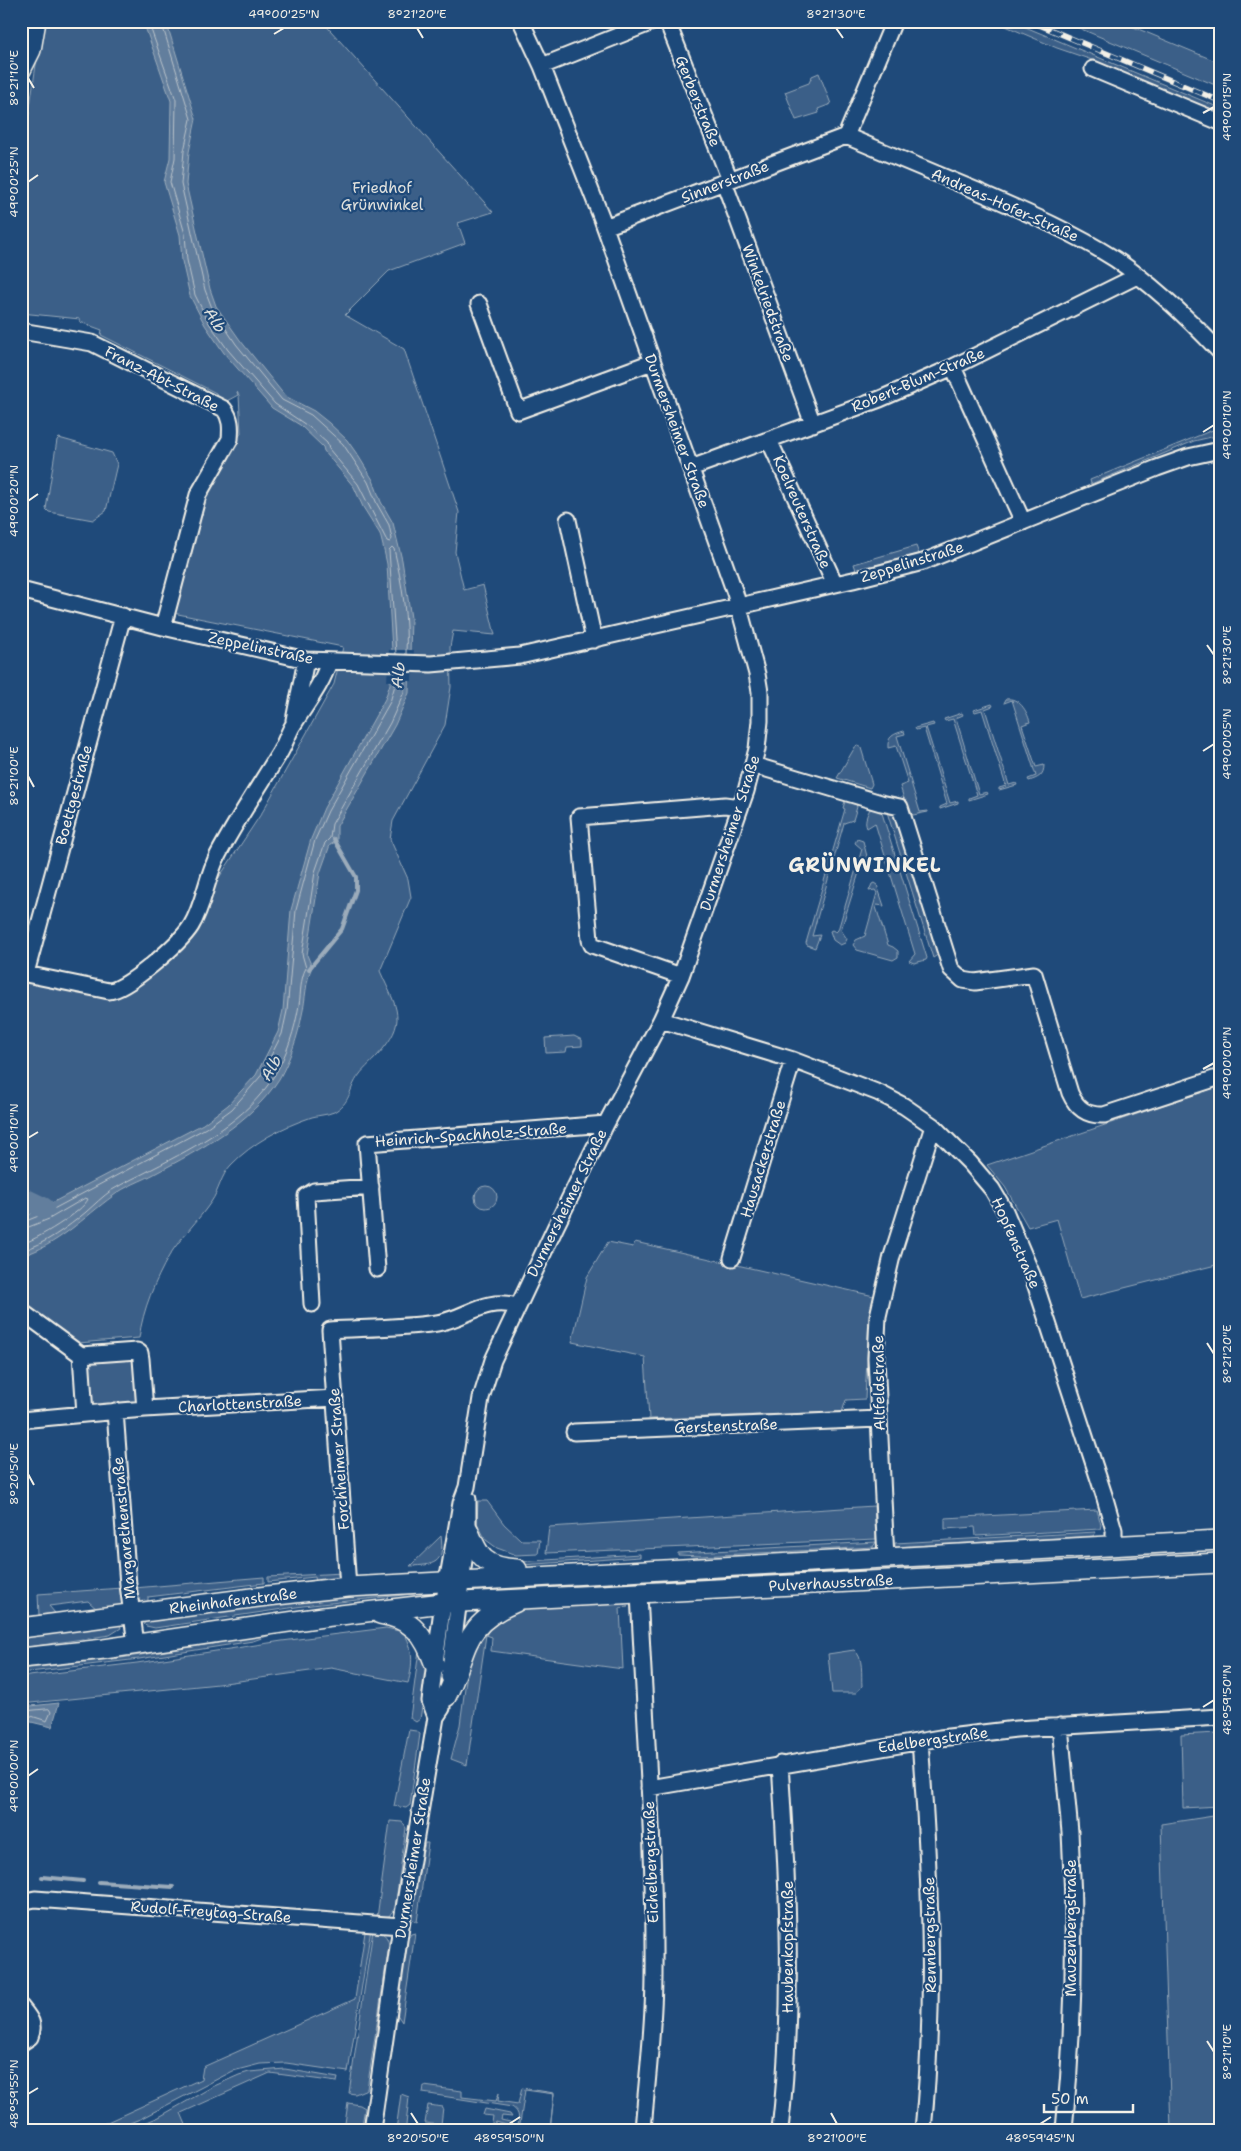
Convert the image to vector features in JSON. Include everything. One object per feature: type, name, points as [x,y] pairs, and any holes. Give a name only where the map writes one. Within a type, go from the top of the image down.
[{"type":"main road","points":[[21,44],[24,21]]},
{"type":"main road","points":[[21,70],[31,50],[36,21]]},
{"type":"main road","points":[[468,1529],[481,1557],[488,1564],[502,1568],[583,1574]]},
{"type":"main road","name":"Pulverhausstraße","points":[[454,1581],[1220,1540]]},
{"type":"main road","name":"Pulverhausstraße","points":[[451,1603],[1220,1563]]},
{"type":"main road","name":"Rheinhafenstraße","points":[[21,1628],[348,1587],[454,1581]]},
{"type":"main road","points":[[446,1697],[458,1674],[465,1646],[476,1628],[499,1610],[523,1599]]},
{"type":"main road","name":"Rheinhafenstraße","points":[[21,1658],[136,1644],[339,1615],[451,1603]]},
{"type":"main road","points":[[339,1615],[378,1614],[396,1616],[412,1626],[421,1636],[435,1666]]},
{"type":"street","name":"Durmersheimer Straße","points":[[372,2130],[401,1926],[436,1717],[445,1703],[446,1697],[451,1603],[460,1503],[467,1487],[481,1398],[493,1360],[517,1306],[606,1124],[661,1020],[681,976],[740,807],[753,765],[760,721],[760,692],[740,606],[605,227],[542,66],[522,21]]},
{"type":"street","points":[[542,66],[655,21]]},
{"type":"street","name":"Gerberstraße","points":[[666,21],[727,181]]},
{"type":"street","points":[[846,136],[894,21]]},
{"type":"street","points":[[1092,69],[1220,122]]},
{"type":"street","name":"Sinnerstraße","points":[[605,227],[846,136]]},
{"type":"street","name":"Andreas-Hofer-Straße","points":[[846,136],[1034,216],[1093,246],[1137,276],[1189,320],[1220,352]]},
{"type":"street","name":"Winkelriedstraße","points":[[727,181],[813,424]]},
{"type":"street","name":"Robert-Blum-Straße","points":[[691,468],[880,399],[953,367],[1137,276]]},
{"type":"street","points":[[480,304],[518,411],[652,362]]},
{"type":"street","name":"Franz-Abt-Straße","points":[[21,331],[92,343],[224,409],[227,413],[231,430],[230,439],[204,482],[195,502],[164,627]]},
{"type":"street","points":[[953,367],[1023,522]]},
{"type":"street","name":"Koelreuterstraße","points":[[769,440],[835,584]]},
{"type":"street","name":"Zeppelinstraße","points":[[21,590],[164,627],[306,660],[424,664],[497,659],[594,640],[924,562],[1176,461],[1220,450]]},
{"type":"street","points":[[568,520],[594,640]]},
{"type":"street","name":"Boettgestraße","points":[[24,973],[123,616]]},
{"type":"street","points":[[293,727],[306,660]]},
{"type":"street","points":[[24,973],[114,991],[128,984],[176,942],[191,925],[208,876],[218,855],[312,697],[326,672],[329,661]]},
{"type":"street","points":[[753,765],[881,803],[900,806],[951,969],[963,980],[975,982],[1034,974],[1070,1094],[1074,1103],[1081,1110],[1092,1115],[1104,1115],[1220,1077]]},
{"type":"street","points":[[681,976],[592,945],[579,817],[725,805],[740,807]]},
{"type":"street","name":"Hopfenstraße","points":[[661,1020],[793,1060],[879,1093],[904,1106],[933,1126],[970,1163],[992,1189],[1015,1232],[1033,1277],[1104,1495],[1114,1530],[1114,1546]]},
{"type":"street","name":"Hausackerstraße","points":[[732,1258],[793,1060]]},
{"type":"street","name":"Heinrich-Spachholz-Straße","points":[[371,1187],[367,1143],[606,1124]]},
{"type":"street","name":"Altfeldstraße","points":[[886,1558],[876,1358],[878,1316],[892,1256],[933,1126]]},
{"type":"street","points":[[312,1304],[306,1196],[314,1191],[371,1187],[377,1269]]},
{"type":"street","name":"Forchheimer Straße","points":[[348,1587],[330,1330],[435,1323],[457,1318],[493,1303],[517,1306]]},
{"type":"street","points":[[21,1311],[81,1355],[136,1351],[140,1353],[145,1409]]},
{"type":"street","points":[[21,1420],[85,1414],[81,1355]]},
{"type":"street","name":"Charlottenstraße","points":[[85,1414],[335,1398]]},
{"type":"street","name":"Margarethenstraße","points":[[115,1411],[128,1585],[136,1644]]},
{"type":"street","name":"Gerstenstraße","points":[[574,1432],[879,1419]]},
{"type":"street","name":"Durmersheimer Straße","points":[[454,1581],[468,1529],[469,1504],[467,1487]]},
{"type":"street","name":"Eichelbergstraße","points":[[639,1593],[649,1788],[654,1976],[643,2130]]},
{"type":"street","name":"Durmersheimer Straße","points":[[436,1717],[430,1701],[435,1666],[451,1603]]},
{"type":"street","name":"Edelbergstraße","points":[[649,1788],[780,1764],[981,1733],[1060,1726],[1220,1717]]},
{"type":"street","name":"Mauzenbergstraße","points":[[1060,1726],[1070,1831],[1072,1903],[1071,2049],[1064,2130]]},
{"type":"street","name":"Rennbergstraße","points":[[920,1741],[930,1893],[932,1979],[928,2069],[922,2130]]},
{"type":"street","name":"Haubenkopfstraße","points":[[780,1764],[788,1880],[790,1977],[786,2080],[780,2130]]},
{"type":"street","name":"Rudolf-Freytag-Straße","points":[[21,1902],[36,1899],[401,1926]]},
{"type":"street","points":[[21,2007],[30,2018],[33,2026],[30,2037],[21,2043]]},
{"type":"green space","name":"Friedhof Grünwinkel","points":[[49,21],[322,21],[493,212],[458,223],[465,243],[389,271],[345,315],[404,349],[459,512],[455,552],[464,590],[483,585],[495,635],[453,631],[450,647],[451,687],[445,725],[393,821],[390,839],[408,879],[411,897],[380,971],[395,1005],[397,1015],[393,1033],[387,1044],[359,1075],[346,1101],[339,1108],[334,1112],[301,1121],[268,1136],[239,1157],[228,1169],[211,1202],[169,1256],[154,1285],[139,1338],[78,1343],[21,1302],[21,978],[127,989],[130,991],[162,966],[195,934],[218,879],[263,811],[334,684],[343,647],[173,613],[205,497],[241,433],[239,395],[237,392],[238,395],[223,403],[214,399],[216,393],[101,335],[102,330],[80,322],[80,319],[21,313],[21,168],[39,44]]},
{"type":"green space","points":[[994,21],[1011,21],[1220,108],[1220,115],[1095,61],[1057,48]]},
{"type":"green space","points":[[1062,21],[1119,21],[1220,63],[1220,87]]},
{"type":"green space","points":[[819,73],[831,104],[818,109],[819,113],[796,120],[785,92],[809,83],[812,76]]},
{"type":"green space","points":[[1220,427],[1220,435],[1194,441],[1091,484],[1090,480]]},
{"type":"green space","points":[[59,438],[112,453],[117,464],[106,511],[93,520],[49,512],[46,509],[57,440]]},
{"type":"green space","points":[[916,546],[919,554],[856,570],[854,564]]},
{"type":"green space","points":[[1006,699],[1011,699],[1019,702],[1025,709],[1030,722],[1022,725],[1036,767],[1044,765],[1040,776],[1029,781],[1028,779],[1036,776],[1012,700],[1004,703]]},
{"type":"green space","points":[[992,704],[993,706],[985,709],[1009,785],[1016,783],[1017,785],[999,790],[999,788],[1006,786],[982,710],[975,712],[974,710]]},
{"type":"green space","points":[[962,713],[963,715],[956,718],[979,794],[987,792],[988,794],[969,800],[969,798],[977,795],[953,719],[945,721],[944,719]]},
{"type":"green space","points":[[933,723],[934,725],[926,727],[950,803],[958,801],[958,803],[940,809],[940,807],[947,804],[924,728],[916,730],[915,728]]},
{"type":"green space","points":[[904,731],[905,734],[897,736],[920,812],[928,811],[913,815],[907,809],[900,786],[908,783],[896,746],[888,748],[890,738]]},
{"type":"green space","points":[[855,747],[861,748],[872,784],[870,788],[837,778]]},
{"type":"green space","points":[[846,798],[855,801],[857,807],[853,820],[844,823],[812,936],[820,935],[815,948],[806,943],[845,809],[843,808]]},
{"type":"green space","points":[[874,807],[881,810],[927,958],[926,960],[914,963],[909,961],[915,954],[875,823],[867,828],[866,825],[870,809]]},
{"type":"green space","points":[[887,812],[896,814],[939,954],[933,958]]},
{"type":"green space","points":[[857,839],[863,841],[869,864],[866,865],[864,861],[862,863],[841,930],[847,939],[845,943],[840,945],[833,940],[830,931],[836,932],[838,930],[862,849],[855,843]]},
{"type":"green space","points":[[874,883],[877,885],[884,906],[877,905],[876,907],[888,945],[898,951],[898,957],[893,960],[857,950],[853,945],[856,940],[865,936],[877,893],[875,890],[869,891]]},
{"type":"green space","points":[[574,1036],[582,1040],[582,1046],[567,1047],[566,1052],[546,1053],[545,1038]]},
{"type":"green space","points":[[1220,1086],[1220,1264],[1080,1299],[1057,1219],[1028,1227],[1005,1187],[987,1165]]},
{"type":"green space","points":[[486,1186],[496,1193],[497,1197],[490,1207],[486,1208],[476,1201],[475,1197],[482,1187]]},
{"type":"green space","points":[[608,1242],[633,1247],[635,1242],[874,1296],[869,1318],[865,1399],[846,1400],[842,1412],[649,1419],[645,1357],[572,1342],[587,1277]]},
{"type":"green space","points":[[136,1358],[139,1401],[94,1406],[90,1404],[87,1361]]},
{"type":"green space","points":[[478,1501],[487,1501],[504,1524],[521,1540],[540,1540],[538,1554],[516,1555],[497,1548],[486,1540],[477,1523]]},
{"type":"green space","points":[[874,1506],[876,1539],[546,1553],[549,1527]]},
{"type":"green space","points":[[1097,1510],[1101,1525],[1100,1529],[976,1536],[975,1527],[945,1529],[945,1518]]},
{"type":"green space","points":[[1096,1532],[1093,1536],[895,1547],[895,1543]]},
{"type":"green space","points":[[441,1536],[441,1552],[436,1561],[426,1565],[410,1566]]},
{"type":"green space","points":[[876,1542],[873,1547],[701,1556],[678,1555],[678,1553]]},
{"type":"green space","points":[[1192,1548],[1193,1558],[478,1595],[478,1591]]},
{"type":"green space","points":[[640,1554],[640,1557],[507,1566],[499,1563]]},
{"type":"green space","points":[[343,1573],[338,1580],[316,1583],[315,1577],[268,1582],[268,1577]]},
{"type":"green space","points":[[264,1577],[264,1583],[148,1597],[148,1604],[136,1601],[134,1588]]},
{"type":"green space","points":[[122,1588],[123,1604],[110,1610],[99,1611],[88,1601],[49,1606],[55,1613],[39,1615],[38,1594]]},
{"type":"green space","points":[[420,1588],[421,1593],[303,1606],[155,1628],[144,1624],[147,1618]]},
{"type":"green space","points":[[621,1602],[628,1607],[620,1608],[623,1669],[491,1651],[492,1637],[486,1635],[491,1627],[517,1608]]},
{"type":"green space","points":[[119,1623],[121,1628],[110,1635],[21,1648],[21,1635]]},
{"type":"green space","points":[[386,1628],[403,1632],[407,1638],[412,1656],[408,1683],[331,1668],[218,1684],[21,1704],[21,1677],[137,1663],[282,1641]]},
{"type":"green space","points":[[247,1634],[273,1634],[253,1641],[139,1659],[21,1673],[21,1669],[121,1658],[218,1643],[217,1638]]},
{"type":"green space","points":[[486,1635],[467,1765],[451,1759],[460,1725],[468,1665],[477,1641]]},
{"type":"green space","points":[[419,1650],[428,1670],[420,1719],[416,1722],[410,1718]]},
{"type":"green space","points":[[854,1650],[861,1662],[862,1686],[856,1693],[832,1693],[828,1654]]},
{"type":"green space","points":[[409,1730],[420,1734],[410,1805],[406,1808],[394,1806]]},
{"type":"green space","points":[[1217,1733],[1219,1806],[1183,1808],[1181,1735]]},
{"type":"green space","points":[[1220,1815],[1220,2079],[1215,2130],[1171,2130],[1161,1824]]},
{"type":"green space","points":[[390,1821],[402,1822],[406,1828],[395,1908],[389,1916],[377,1918]]},
{"type":"green space","points":[[425,1843],[428,1843],[417,1922],[411,1916],[410,1906]]},
{"type":"green space","points":[[371,1929],[348,2072],[286,2063],[260,2064],[233,2071],[140,2119],[112,2130],[90,2130],[201,2079],[203,2067],[355,1999],[365,1932]]},
{"type":"green space","points":[[373,1930],[384,1934],[389,1945],[367,2089],[355,2094],[349,2093]]},
{"type":"green space","points":[[415,1933],[402,2022],[396,2013],[407,1940],[411,1934]]},
{"type":"green space","points":[[285,2069],[338,2078],[337,2082],[270,2073],[181,2113],[187,2127],[180,2130],[128,2130],[159,2117],[212,2087],[239,2075],[249,2072]]},
{"type":"green space","points":[[424,2086],[462,2091],[462,2097],[496,2101],[499,2093],[498,2101],[518,2104],[522,2088],[554,2094],[525,2090],[519,2130],[517,2130],[518,2114],[512,2107],[423,2093]]},
{"type":"green space","points":[[401,2094],[409,2097],[406,2125],[409,2129],[414,2130],[396,2130]]},
{"type":"green space","points":[[348,2103],[365,2108],[361,2130],[344,2130]]},
{"type":"green space","points":[[428,2105],[443,2107],[441,2125],[425,2123]]},
{"type":"green space","points":[[485,2109],[510,2114],[512,2117],[502,2116],[501,2120],[510,2122],[512,2125],[511,2130],[508,2130],[510,2126],[496,2122],[491,2130],[493,2116],[483,2115]]},
{"type":"water","points":[[143,21],[166,21],[196,119],[189,152],[186,184],[210,289],[216,306],[240,340],[285,396],[314,411],[347,440],[373,480],[381,502],[393,523],[402,560],[411,618],[409,693],[395,725],[337,826],[337,841],[330,845],[320,873],[307,955],[312,967],[300,1023],[287,1064],[268,1095],[240,1122],[224,1134],[151,1176],[123,1189],[58,1238],[21,1256],[21,1219],[203,1124],[228,1105],[256,1075],[278,1032],[283,1010],[291,910],[311,839],[324,808],[385,699],[390,684],[392,651],[387,564],[380,534],[363,507],[354,487],[324,451],[323,447],[300,425],[272,408],[224,353],[205,325],[190,296],[182,261],[180,235],[164,182],[170,158],[171,101]]},
{"type":"water","points":[[59,1703],[52,1727],[23,1720],[21,1725],[21,1707]]},
{"type":"pier","points":[[389,650],[414,650],[412,681],[387,681]]},
{"type":"waterway","points":[[309,969],[342,929],[356,890],[356,877],[334,839]]},
{"type":"waterway","name":"Alb","points":[[21,1197],[44,1208]]},
{"type":"waterway","points":[[21,1876],[26,1876]]},
{"type":"waterway","points":[[42,1877],[83,1881]]},
{"type":"waterway","points":[[99,1882],[173,1887]]},
{"type":"railway","points":[[1030,21],[1220,101]]},
{"type":"railway","points":[[1216,21],[1220,23]]},
{"type":"district","name":"GRÜNWINKEL","points":[[865,865]]}]
